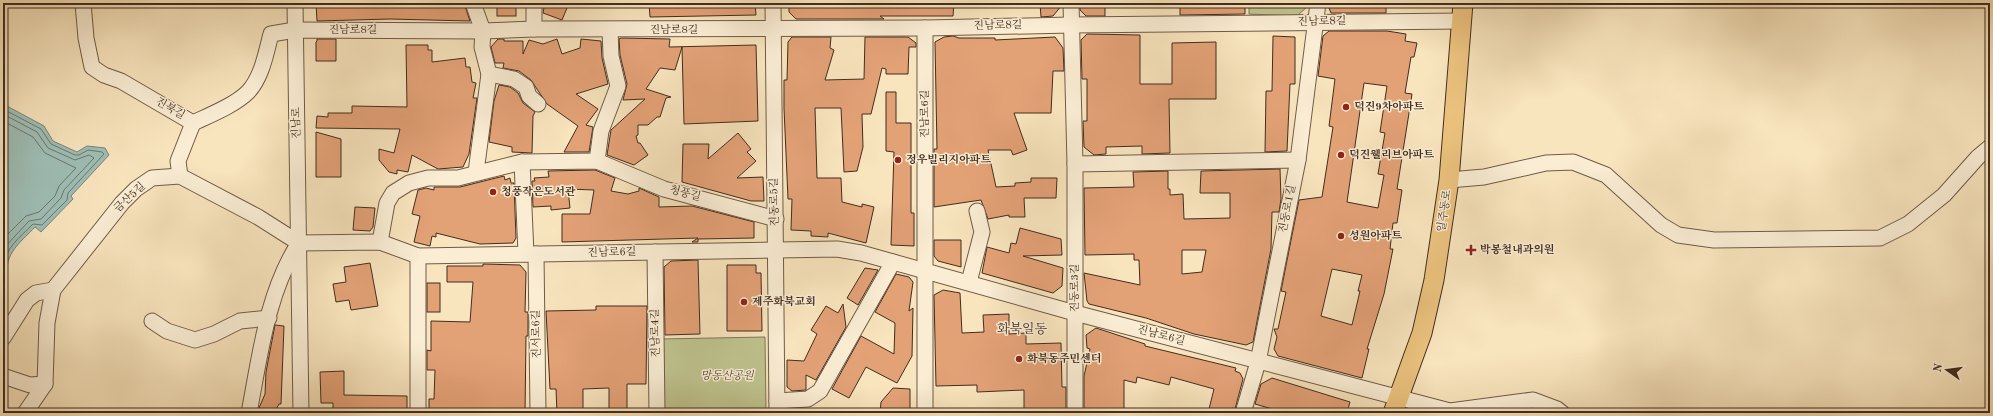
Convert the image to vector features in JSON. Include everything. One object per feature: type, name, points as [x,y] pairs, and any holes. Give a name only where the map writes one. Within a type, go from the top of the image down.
[{"type":"main road","name":"일주동로","points":[[1395,406],[1422,333],[1434,280],[1449,180],[1462,12]]},
{"type":"street","name":"진북길","points":[[83,3],[86,38],[92,67],[104,75],[121,81],[193,123],[219,110],[247,92],[256,81],[265,58],[271,34],[295,30]]},
{"type":"street","name":"진남로","points":[[295,3],[301,413]]},
{"type":"street","points":[[473,3],[483,31],[482,47],[489,74],[476,172]]},
{"type":"street","points":[[534,3],[534,29]]},
{"type":"street","name":"진동로5길","points":[[773,3],[777,407],[808,400],[820,391],[893,262]]},
{"type":"street","name":"진동로3길","points":[[1071,3],[1075,164],[1076,413]]},
{"type":"street","name":"진동로1길","points":[[1243,413],[1258,362],[1298,160],[1318,3]]},
{"type":"street","name":"진남로8길","points":[[295,30],[483,31],[534,29],[925,28],[1316,23],[1462,12]]},
{"type":"street","name":"진남로6길","points":[[924,271],[925,28]]},
{"type":"street","points":[[597,161],[601,131],[618,86],[611,56],[610,30]]},
{"type":"street","points":[[489,74],[514,79],[526,87],[529,96],[538,104]]},
{"type":"street","points":[[193,123],[178,161],[180,176],[258,217],[299,243],[287,261],[269,318],[249,413]]},
{"type":"street","points":[[1449,180],[1484,177],[1546,163],[1573,162],[1606,175],[1661,225],[1678,235],[1714,240],[1880,238],[1908,224],[1944,195],[1978,157],[1990,146]]},
{"type":"street","points":[[1075,164],[1298,160]]},
{"type":"street","name":"청풍길","points":[[380,242],[387,202],[393,193],[409,183],[428,178],[458,178],[476,172],[522,162],[597,161],[664,189],[776,219]]},
{"type":"street","name":"진서로6길","points":[[522,162],[531,254],[538,413]]},
{"type":"street","name":"금산5길","points":[[53,290],[122,203],[136,189],[152,178],[180,176]]},
{"type":"street","points":[[969,282],[982,232],[977,211]]},
{"type":"street","name":"진남로6길","points":[[299,243],[380,242],[418,256],[776,249],[837,250],[861,253],[1258,362],[1395,406],[1450,411],[1533,400],[1558,409],[1562,413]]},
{"type":"street","name":"진남로4길","points":[[655,252],[657,413]]},
{"type":"street","points":[[418,256],[418,413]]},
{"type":"street","points":[[924,271],[925,413]]},
{"type":"street","points":[[3,338],[26,300],[36,293],[53,290],[47,323],[45,384],[25,413]]},
{"type":"street","points":[[152,321],[167,331],[195,340],[214,334],[240,320],[269,318]]},
{"type":"street","points":[[3,376],[30,386],[45,384]]},
{"type":"green space","points":[[1249,3],[1308,3],[1308,6],[1297,16],[1249,14]]},
{"type":"green space","name":"망동산공원","points":[[765,337],[766,413],[662,413],[661,339]]},
{"type":"water","points":[[5,105],[44,126],[53,141],[77,152],[87,146],[105,148],[109,155],[71,196],[73,199],[41,232],[35,227],[16,246],[10,257],[7,270],[3,273],[3,106]]},
{"type":"building","points":[[316,3],[464,3],[470,21],[390,19],[317,21]]},
{"type":"building","points":[[497,3],[516,3],[516,16],[497,16]]},
{"type":"building","points":[[545,3],[555,3],[567,8],[562,20],[543,13]]},
{"type":"building","points":[[649,3],[755,3],[756,15],[650,17]]},
{"type":"building","points":[[789,3],[954,3],[953,16],[880,16],[884,19],[796,19],[789,12]]},
{"type":"building","points":[[1040,3],[1062,3],[1062,5],[1053,16],[1041,17]]},
{"type":"building","points":[[1080,3],[1105,3],[1105,16],[1086,16],[1080,10]]},
{"type":"building","points":[[1180,3],[1245,3],[1245,14],[1180,15]]},
{"type":"building","points":[[1327,3],[1386,3],[1386,13],[1331,13]]},
{"type":"building","points":[[1329,31],[1387,31],[1406,34],[1405,41],[1417,43],[1414,57],[1411,57],[1405,93],[1412,94],[1397,189],[1402,190],[1397,223],[1393,223],[1390,249],[1393,249],[1384,294],[1367,349],[1369,349],[1362,378],[1278,356],[1274,349],[1277,337],[1274,329],[1278,329],[1286,292],[1281,291],[1299,200],[1322,197],[1333,127],[1329,126],[1335,79],[1318,76],[1323,36]],"holes":[[[1364,83],[1387,86],[1380,132],[1385,133],[1378,174],[1384,175],[1378,208],[1347,202]],[[1332,269],[1362,275],[1352,325],[1321,316]]]},
{"type":"building","points":[[1087,34],[1140,35],[1140,84],[1172,84],[1172,43],[1216,42],[1216,99],[1169,99],[1170,153],[1142,154],[1142,146],[1106,147],[1106,154],[1094,155],[1084,147],[1083,121],[1087,121],[1087,79],[1082,79],[1081,40]]},
{"type":"building","points":[[953,36],[959,38],[995,38],[995,40],[1055,37],[1063,48],[1064,71],[1053,71],[1051,113],[1014,113],[1027,150],[1013,155],[1011,150],[988,150],[996,187],[1015,186],[1015,183],[1031,182],[1031,178],[1057,178],[1056,198],[1024,198],[1025,217],[1009,217],[1009,215],[988,219],[981,200],[934,207],[934,149],[937,149],[935,42],[944,37]]},
{"type":"building","points":[[1273,36],[1295,37],[1295,84],[1290,84],[1287,151],[1265,152],[1266,91],[1272,91]]},
{"type":"building","points":[[792,37],[831,37],[830,48],[834,50],[825,80],[864,79],[865,37],[908,37],[916,43],[916,47],[909,47],[908,74],[886,74],[886,69],[882,68],[871,114],[862,114],[863,147],[857,171],[844,172],[841,108],[815,108],[817,178],[841,178],[842,202],[862,207],[862,204],[874,207],[866,243],[828,233],[828,237],[811,236],[811,231],[791,230],[792,199],[788,199],[784,80],[787,80],[788,42]]},
{"type":"building","points":[[317,39],[336,39],[336,61],[316,61]]},
{"type":"building","points":[[498,39],[504,39],[504,41],[523,41],[523,54],[529,40],[543,44],[557,39],[562,54],[580,48],[581,39],[601,41],[602,58],[608,84],[576,94],[598,109],[586,125],[593,127],[589,152],[564,152],[578,126],[547,104],[531,80],[519,71],[503,68],[504,63],[495,63],[491,47]]},
{"type":"building","points":[[619,39],[670,39],[669,47],[756,45],[758,121],[684,124],[682,47],[675,70],[660,68],[646,89],[671,97],[666,98],[660,117],[657,117],[648,125],[638,125],[638,135],[636,136],[638,143],[640,143],[648,155],[634,165],[607,155],[611,130],[645,99],[623,100],[627,84],[620,55]]},
{"type":"building","points":[[406,45],[428,45],[428,50],[432,50],[432,62],[465,58],[466,67],[470,67],[472,82],[476,83],[473,98],[477,98],[469,154],[463,167],[438,169],[412,155],[408,172],[397,170],[397,174],[389,172],[379,160],[379,149],[394,153],[400,129],[316,128],[317,116],[328,117],[328,113],[352,113],[352,106],[407,107]]},
{"type":"building","points":[[499,85],[510,87],[518,93],[523,103],[535,112],[533,116],[532,153],[512,152],[512,147],[489,142],[494,101]]},
{"type":"building","points":[[886,92],[896,92],[896,123],[911,123],[911,213],[914,213],[914,246],[891,245],[894,152],[886,151]]},
{"type":"building","points":[[316,132],[341,139],[341,177],[316,177]]},
{"type":"building","points":[[738,133],[751,149],[747,152],[756,161],[737,178],[763,177],[764,201],[751,201],[682,182],[683,144],[709,144],[708,159]]},
{"type":"building","points":[[1280,169],[1281,199],[1279,212],[1272,212],[1271,249],[1253,342],[1246,345],[1194,334],[1146,318],[1089,304],[1087,301],[1084,273],[1140,285],[1139,260],[1134,260],[1134,254],[1085,255],[1084,188],[1134,187],[1133,172],[1168,171],[1168,189],[1170,189],[1170,195],[1183,194],[1184,219],[1230,218],[1230,193],[1200,193],[1201,171]],"holes":[[[1182,250],[1206,250],[1202,272],[1182,274]]]},
{"type":"building","points":[[595,170],[615,178],[611,191],[628,194],[639,191],[639,188],[659,197],[659,207],[692,206],[754,222],[754,238],[698,239],[698,242],[692,242],[698,238],[562,242],[562,214],[590,214],[594,190],[568,189],[570,208],[551,210],[551,206],[533,207],[532,181],[535,181],[534,178],[549,177],[548,171]]},
{"type":"building","points":[[504,176],[505,180],[510,178],[511,183],[514,183],[516,238],[513,243],[480,244],[436,233],[436,237],[432,236],[430,246],[414,242],[420,216],[412,214],[418,190],[426,188],[434,190],[434,187],[460,187]]},
{"type":"building","points":[[355,207],[375,208],[373,227],[370,231],[353,230]]},
{"type":"building","points":[[1020,228],[1061,239],[1062,255],[1023,256],[1063,268],[1062,286],[1053,293],[982,273],[987,247],[1009,253],[1011,243],[1016,244]]},
{"type":"building","points":[[934,240],[961,240],[961,267],[938,261],[934,256]]},
{"type":"building","points":[[698,260],[700,334],[665,335],[664,267],[671,261]]},
{"type":"building","points":[[370,263],[378,306],[351,310],[349,300],[336,302],[333,284],[346,282],[344,267]]},
{"type":"building","points":[[483,264],[520,265],[526,272],[525,312],[528,312],[528,336],[526,336],[525,413],[429,413],[429,399],[434,399],[435,370],[427,370],[427,350],[431,351],[431,321],[470,322],[473,282],[447,282],[447,266],[483,266]]},
{"type":"building","name":"제주화북교회","points":[[727,265],[756,265],[756,273],[761,273],[762,331],[727,331]]},
{"type":"building","points":[[865,268],[878,270],[858,305],[847,298]]},
{"type":"building","points":[[896,274],[909,277],[913,282],[909,311],[913,308],[912,356],[897,383],[866,367],[849,398],[832,389],[861,336],[894,354],[895,323],[875,312]]},
{"type":"building","points":[[427,283],[440,283],[440,312],[427,312]]},
{"type":"building","points":[[943,290],[960,293],[962,333],[984,332],[983,315],[1009,314],[1009,334],[1026,333],[1026,344],[1061,343],[1062,387],[1066,387],[1066,410],[1024,410],[1024,390],[977,392],[977,385],[936,386],[934,295]]},
{"type":"building","points":[[843,304],[846,327],[816,380],[806,375],[806,390],[792,391],[787,387],[787,360],[804,361],[817,334],[811,330],[826,306],[838,313]]},
{"type":"building","points":[[596,306],[647,306],[646,384],[627,384],[627,413],[609,413],[609,388],[583,389],[583,413],[557,413],[556,389],[550,389],[546,311],[596,310]]},
{"type":"building","points":[[275,325],[284,326],[281,404],[279,404],[274,413],[269,413],[259,408],[265,394],[266,372]]},
{"type":"building","points":[[1096,328],[1145,344],[1145,346],[1236,368],[1235,371],[1240,373],[1243,379],[1235,409],[1232,408],[1230,413],[1209,409],[1214,389],[1171,377],[1169,385],[1137,377],[1136,383],[1124,380],[1124,413],[1084,413],[1084,376],[1090,349],[1087,348],[1086,335]]},
{"type":"building","points":[[344,371],[344,395],[407,396],[407,413],[333,412],[333,403],[321,403],[320,372]]},
{"type":"building","points":[[1272,378],[1350,402],[1347,413],[1286,413],[1255,404],[1261,384]]},
{"type":"building","points":[[893,388],[910,389],[910,413],[880,413],[881,402]]},
{"type":"place","name":"덕진9차아파트","points":[[1346,107]]},
{"type":"place","name":"덕진웰리브아파트","points":[[1341,155]]},
{"type":"place","name":"정우빌리지아파트","points":[[898,160]]},
{"type":"place","name":"청풍작은도서관","points":[[493,192]]},
{"type":"place","name":"성원아파트","points":[[1341,236]]},
{"type":"place","name":"박봉철내과의원","points":[[1471,250]]},
{"type":"place","name":"제주화북교회","points":[[744,302]]},
{"type":"place","name":"화북동주민센터","points":[[1019,359]]},
{"type":"district","name":"화북일동","points":[[1022,329]]}]
